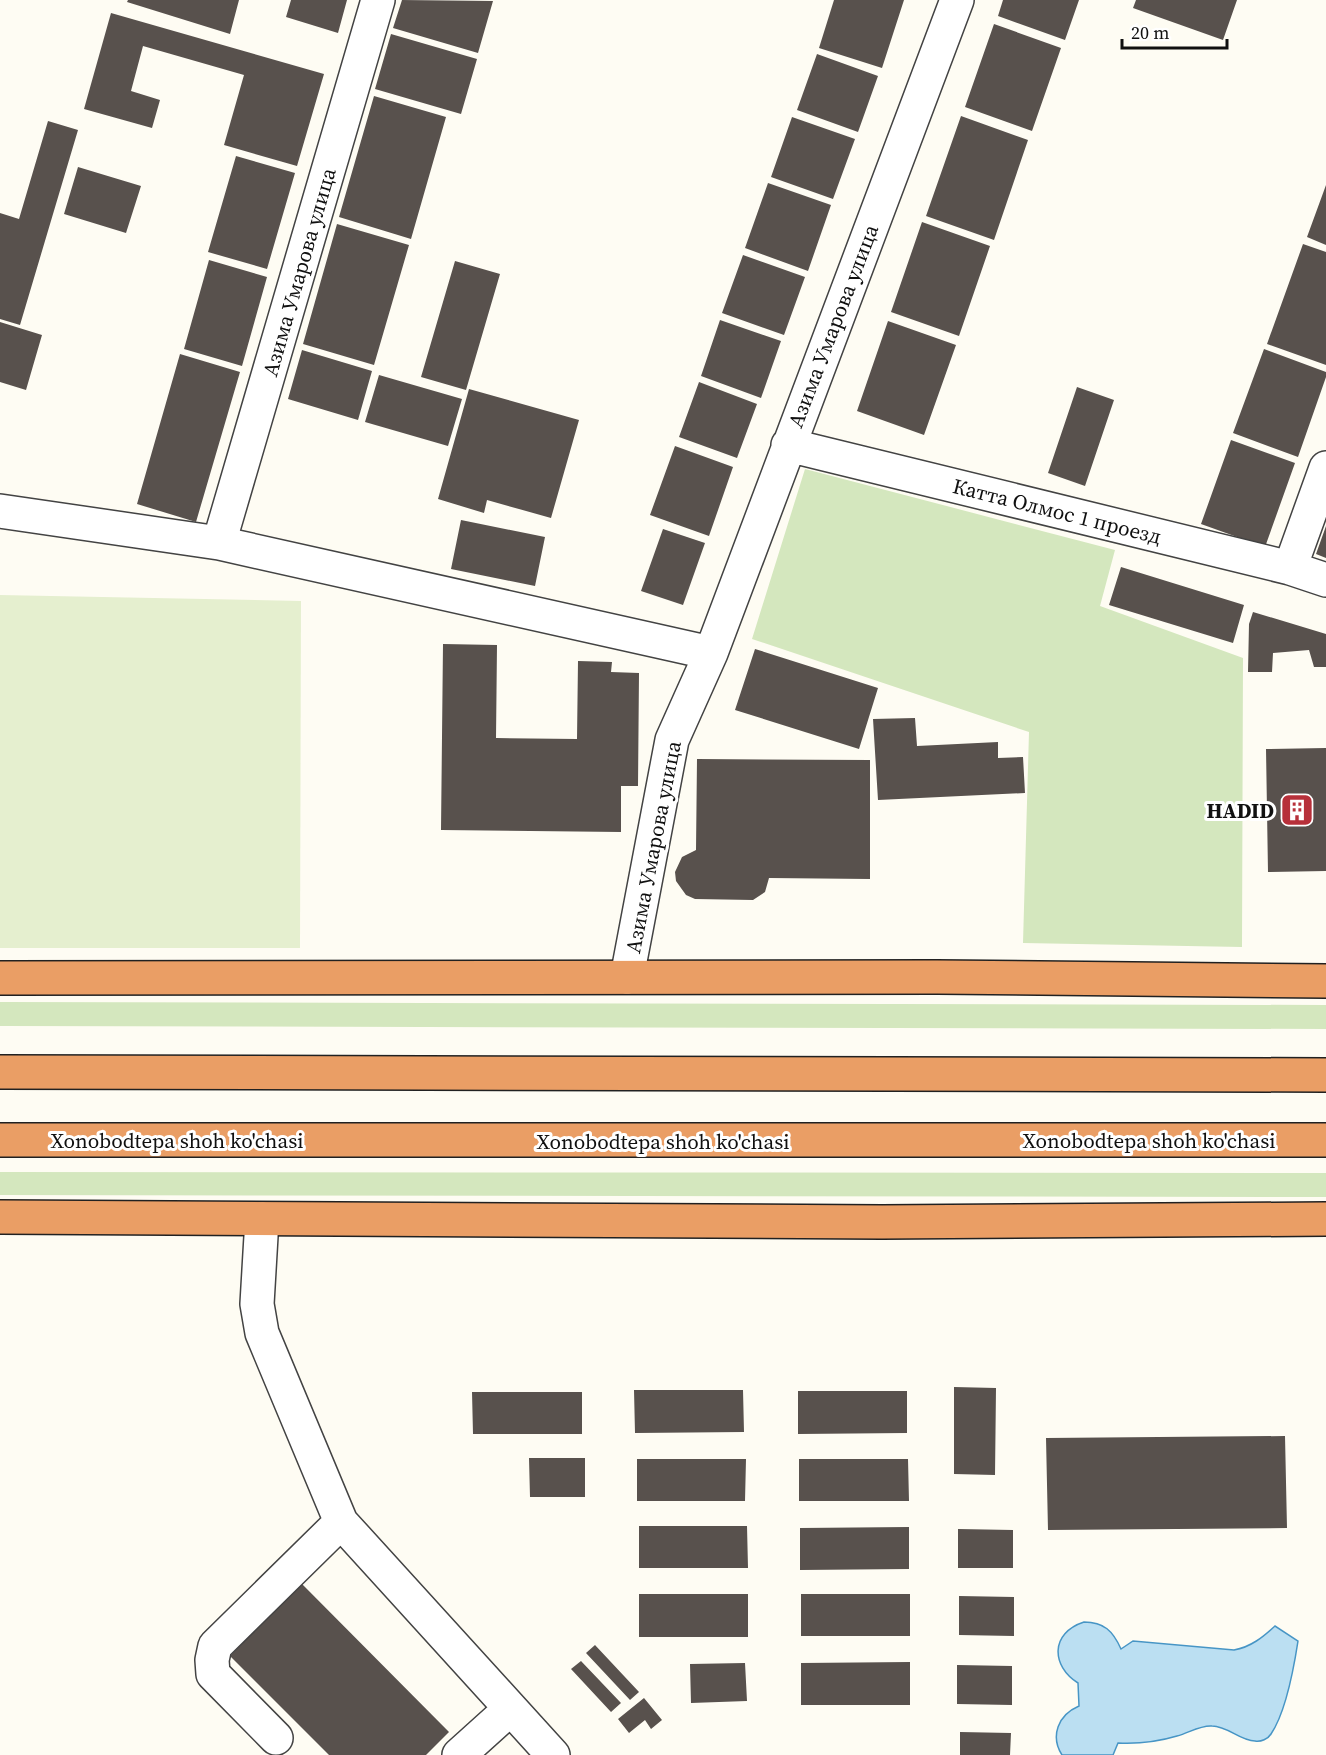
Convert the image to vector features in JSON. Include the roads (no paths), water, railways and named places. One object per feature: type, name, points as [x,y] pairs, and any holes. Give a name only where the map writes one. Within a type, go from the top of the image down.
[{"type":"highway","points":[[0,978],[627,977],[1326,981]]},
{"type":"highway","points":[[0,1072],[1326,1075]]},
{"type":"highway","name":"Xonobodtepa shoh ko'chasi","points":[[0,1140],[1326,1140]]},
{"type":"highway","points":[[0,1217],[882,1222],[1326,1219]]},
{"type":"street","name":"Азима Умарова улица","points":[[219,543],[378,0]]},
{"type":"street","name":"Азима Умарова улица","points":[[627,977],[672,740],[711,653],[957,0]]},
{"type":"street","name":"Катта Олмос 1 проезд","points":[[788,445],[1290,568],[1326,580]]},
{"type":"street","points":[[1290,568],[1326,468]]},
{"type":"street","points":[[0,511],[219,543],[711,653]]},
{"type":"street","points":[[262,1219],[257,1304],[262,1333],[341,1522],[553,1755]]},
{"type":"street","points":[[276,1738],[213,1674],[212,1660],[215,1646],[341,1522]]},
{"type":"street","points":[[459,1755],[510,1709]]},
{"type":"water","points":[[1084,1622],[1091,1622],[1107,1629],[1115,1637],[1121,1649],[1133,1641],[1234,1650],[1251,1644],[1275,1626],[1298,1641],[1289,1689],[1281,1714],[1270,1736],[1260,1741],[1250,1740],[1218,1727],[1208,1726],[1162,1740],[1118,1743],[1113,1755],[1062,1755],[1057,1741],[1058,1727],[1066,1715],[1079,1706],[1078,1683],[1063,1668],[1058,1650],[1065,1634]]},
{"type":"place","name":"HADID","points":[[1297,810]]}]
